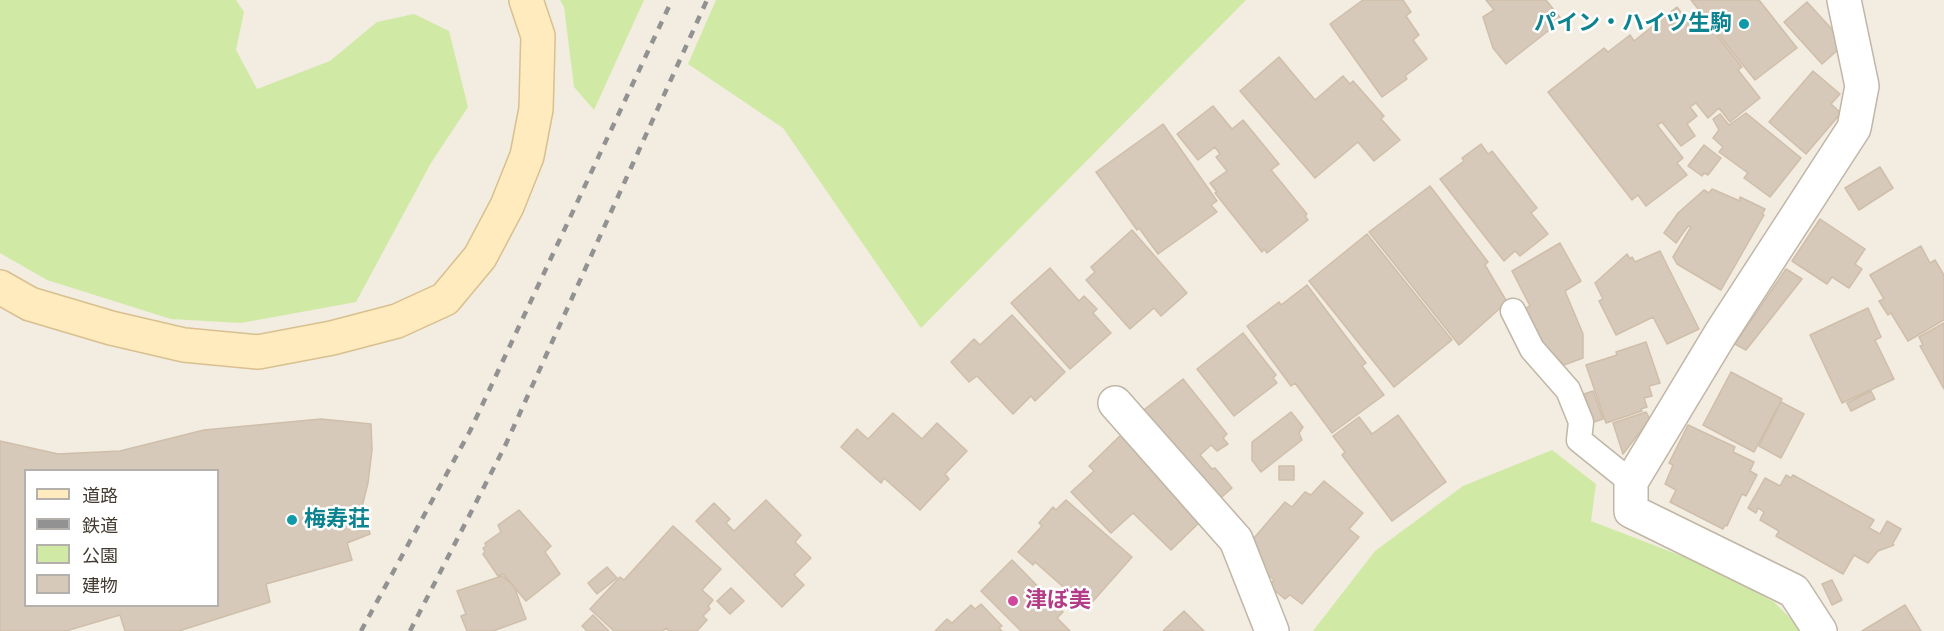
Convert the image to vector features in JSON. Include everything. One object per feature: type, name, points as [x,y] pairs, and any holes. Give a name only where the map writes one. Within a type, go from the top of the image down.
[{"type":"main road","points":[[0,287],[30,304],[111,328],[184,345],[258,352],[332,338],[397,321],[445,299],[480,257],[507,207],[527,156],[536,109],[538,36],[526,0]]},
{"type":"street","points":[[1820,631],[1794,591],[1631,511],[1631,482],[1721,333],[1854,128],[1862,86],[1844,0]]},
{"type":"street","points":[[1115,403],[1236,540],[1272,631]]},
{"type":"lane","points":[[1513,311],[1532,349],[1568,390],[1581,422],[1579,440],[1631,482]]},
{"type":"green space","points":[[0,0],[236,0],[244,12],[236,50],[257,89],[330,61],[377,22],[414,14],[449,31],[468,107],[431,163],[356,302],[241,323],[171,319],[47,280],[0,253]]},
{"type":"green space","points":[[560,0],[644,0],[594,110],[574,87],[564,7]]},
{"type":"green space","points":[[716,0],[1246,0],[921,328],[783,128],[688,64]]},
{"type":"green space","points":[[1552,450],[1596,484],[1591,521],[1713,568],[1774,602],[1803,631],[1313,631],[1375,551],[1463,486]]},
{"type":"building","points":[[1363,0],[1403,0],[1411,12],[1406,16],[1419,35],[1413,40],[1427,59],[1405,76],[1407,79],[1382,97],[1330,24]]},
{"type":"building","points":[[1486,0],[1546,0],[1562,20],[1506,64],[1493,48],[1483,17],[1494,10]]},
{"type":"building","name":"パイン・ハイツ生駒","points":[[1691,0],[1759,0],[1797,48],[1755,80]]},
{"type":"building","points":[[1807,2],[1840,38],[1835,42],[1840,48],[1822,64],[1784,22]]},
{"type":"building","points":[[1677,7],[1686,19],[1697,10],[1742,67],[1738,70],[1760,98],[1730,122],[1719,108],[1708,118],[1696,103],[1690,107],[1697,116],[1687,124],[1695,136],[1681,146],[1662,122],[1657,125],[1683,158],[1677,163],[1687,175],[1646,206],[1638,195],[1632,200],[1548,92],[1604,48],[1608,52],[1630,35],[1634,41]]},
{"type":"building","points":[[1279,57],[1315,100],[1343,76],[1350,84],[1353,81],[1384,116],[1381,119],[1400,140],[1374,161],[1358,142],[1315,178],[1240,91]]},
{"type":"building","points":[[1813,71],[1840,94],[1831,104],[1841,113],[1806,154],[1769,122]]},
{"type":"building","points":[[1213,106],[1232,129],[1243,120],[1279,164],[1271,170],[1307,214],[1305,216],[1308,220],[1267,253],[1264,249],[1262,252],[1215,193],[1217,192],[1210,183],[1227,171],[1216,157],[1220,154],[1215,147],[1198,160],[1177,134]]},
{"type":"building","points":[[1746,113],[1801,158],[1770,197],[1744,178],[1748,173],[1719,152],[1723,147],[1713,138],[1719,130],[1713,119],[1720,114],[1729,125]]},
{"type":"building","points":[[1163,124],[1217,201],[1211,205],[1217,212],[1158,254],[1139,228],[1137,230],[1096,172]]},
{"type":"building","points":[[1481,144],[1488,154],[1492,151],[1537,208],[1531,213],[1548,234],[1520,256],[1515,251],[1504,261],[1440,179],[1464,161],[1462,158]]},
{"type":"building","points":[[1704,145],[1721,158],[1708,175],[1704,173],[1702,176],[1688,166]]},
{"type":"building","points":[[1880,167],[1893,188],[1859,210],[1845,188]]},
{"type":"building","points":[[1430,186],[1488,262],[1485,265],[1507,302],[1459,345],[1369,232]]},
{"type":"building","points":[[1712,189],[1740,201],[1740,197],[1765,209],[1762,214],[1764,215],[1721,290],[1677,264],[1673,257],[1691,227],[1688,226],[1676,243],[1664,233],[1678,213],[1704,190],[1709,193]]},
{"type":"building","points":[[1820,219],[1865,249],[1855,264],[1862,269],[1849,288],[1832,277],[1827,284],[1792,261]]},
{"type":"building","points":[[1132,230],[1187,293],[1161,316],[1154,308],[1130,329],[1086,280],[1095,272],[1091,267]]},
{"type":"building","points":[[1367,234],[1452,340],[1394,387],[1309,281]]},
{"type":"building","points":[[1560,243],[1581,281],[1565,291],[1583,334],[1583,358],[1564,365],[1545,347],[1523,310],[1530,306],[1512,271]]},
{"type":"building","points":[[1921,246],[1930,263],[1935,260],[1944,275],[1944,320],[1908,341],[1891,313],[1888,315],[1879,301],[1884,299],[1870,275]]},
{"type":"building","points":[[1660,251],[1699,329],[1667,344],[1653,317],[1616,335],[1599,301],[1603,299],[1595,283],[1627,254],[1635,262]]},
{"type":"building","points":[[1050,268],[1079,301],[1084,296],[1097,309],[1093,313],[1111,333],[1070,369],[1011,303]]},
{"type":"building","points":[[1786,269],[1802,279],[1746,350],[1735,344]]},
{"type":"building","points":[[1307,285],[1366,363],[1362,366],[1384,395],[1332,433],[1295,383],[1291,386],[1247,326],[1279,302],[1281,305]]},
{"type":"building","points":[[1868,308],[1881,337],[1875,340],[1894,379],[1842,403],[1810,335]]},
{"type":"building","points":[[1012,315],[1065,372],[1035,401],[1031,396],[1013,414],[977,376],[969,382],[951,362],[974,339],[980,345]]},
{"type":"building","points":[[1944,323],[1944,389],[1920,346],[1923,345],[1919,337]]},
{"type":"building","points":[[1243,333],[1276,375],[1273,378],[1277,383],[1234,416],[1197,369]]},
{"type":"building","points":[[1646,342],[1660,383],[1649,386],[1652,396],[1644,398],[1647,407],[1641,409],[1642,411],[1606,423],[1586,365]]},
{"type":"building","points":[[1731,372],[1782,399],[1754,452],[1703,425]]},
{"type":"building","points":[[1183,379],[1227,434],[1223,438],[1228,444],[1217,451],[1211,445],[1200,455],[1232,488],[1215,503],[1140,413]]},
{"type":"building","points":[[1593,391],[1603,419],[1594,422],[1584,394]]},
{"type":"building","points":[[1871,391],[1875,399],[1851,411],[1847,403]]},
{"type":"building","points":[[1781,402],[1804,414],[1781,458],[1759,446]]},
{"type":"building","points":[[1291,412],[1303,427],[1299,433],[1302,440],[1261,472],[1252,460],[1252,442]]},
{"type":"building","points":[[1646,412],[1650,419],[1623,454],[1613,423]]},
{"type":"building","points":[[893,413],[922,439],[937,423],[967,451],[945,474],[949,479],[920,510],[884,478],[881,483],[841,447],[857,429],[868,439]]},
{"type":"building","points":[[1398,415],[1446,482],[1392,521],[1342,455],[1345,452],[1333,436],[1359,417],[1372,434]]},
{"type":"building","name":"梅寿荘","points":[[321,419],[371,424],[372,450],[362,507],[370,534],[347,543],[352,560],[266,584],[270,602],[179,631],[125,631],[120,615],[66,631],[0,631],[0,441],[58,454],[120,451],[204,430]]},
{"type":"building","points":[[1688,425],[1735,447],[1733,452],[1754,462],[1750,471],[1757,475],[1746,496],[1742,494],[1727,526],[1725,525],[1723,529],[1670,502],[1676,490],[1665,484],[1673,465],[1669,463]]},
{"type":"building","points":[[1125,431],[1203,519],[1171,550],[1133,513],[1111,533],[1071,492],[1094,471],[1089,466]]},
{"type":"building","points":[[1279,466],[1294,466],[1294,480],[1279,480]]},
{"type":"building","points":[[1786,475],[1791,478],[1793,475],[1874,520],[1869,528],[1880,534],[1887,521],[1901,529],[1892,545],[1894,545],[1878,551],[1868,563],[1854,555],[1843,574],[1776,536],[1779,531],[1760,520],[1764,512],[1758,508],[1756,513],[1748,508],[1765,478],[1780,486]]},
{"type":"building","points":[[1324,481],[1363,513],[1349,529],[1359,537],[1302,604],[1290,595],[1285,599],[1269,586],[1274,580],[1262,569],[1248,534],[1254,538],[1285,502],[1292,507],[1305,492],[1311,495]]},
{"type":"building","points":[[766,500],[801,535],[795,542],[811,558],[794,575],[804,585],[782,607],[696,521],[714,503],[730,519],[726,523],[734,531]]},
{"type":"building","points":[[1066,500],[1132,557],[1087,608],[1035,562],[1033,565],[1018,552],[1042,526],[1039,523],[1053,507],[1056,510]]},
{"type":"building","points":[[519,510],[551,546],[545,552],[560,574],[526,601],[503,574],[498,576],[483,554],[485,543],[501,532],[498,525]]},
{"type":"building","points":[[673,526],[721,569],[702,590],[713,600],[708,606],[710,609],[703,616],[707,620],[697,631],[669,631],[666,628],[663,631],[614,631],[590,609],[620,577],[624,580]]},
{"type":"building","points":[[1012,560],[1063,612],[1057,618],[1070,631],[1021,631],[981,591]]},
{"type":"building","points":[[607,567],[617,578],[597,594],[588,583]]},
{"type":"building","points":[[502,576],[514,586],[526,619],[493,631],[467,631],[461,616],[466,614],[457,591]]},
{"type":"building","points":[[1832,580],[1842,600],[1832,605],[1822,584]]},
{"type":"building","points":[[731,588],[744,601],[730,614],[717,601]]},
{"type":"building","points":[[981,604],[1002,626],[999,628],[1002,631],[935,631],[947,619],[952,623],[971,605],[975,609]]},
{"type":"building","points":[[1905,605],[1921,631],[1862,631]]},
{"type":"building","points":[[1184,611],[1204,631],[1163,631]]},
{"type":"building","points":[[593,615],[609,631],[587,631],[582,626]]},
{"type":"railway","points":[[361,631],[470,431],[672,0]]},
{"type":"railway","points":[[410,631],[505,446],[707,0]]},
{"type":"place","name":"パイン・ハイツ生駒","points":[[1744,24]]},
{"type":"place","name":"梅寿荘","points":[[292,520]]},
{"type":"place","name":"津ぼ美","points":[[1013,601]]}]
